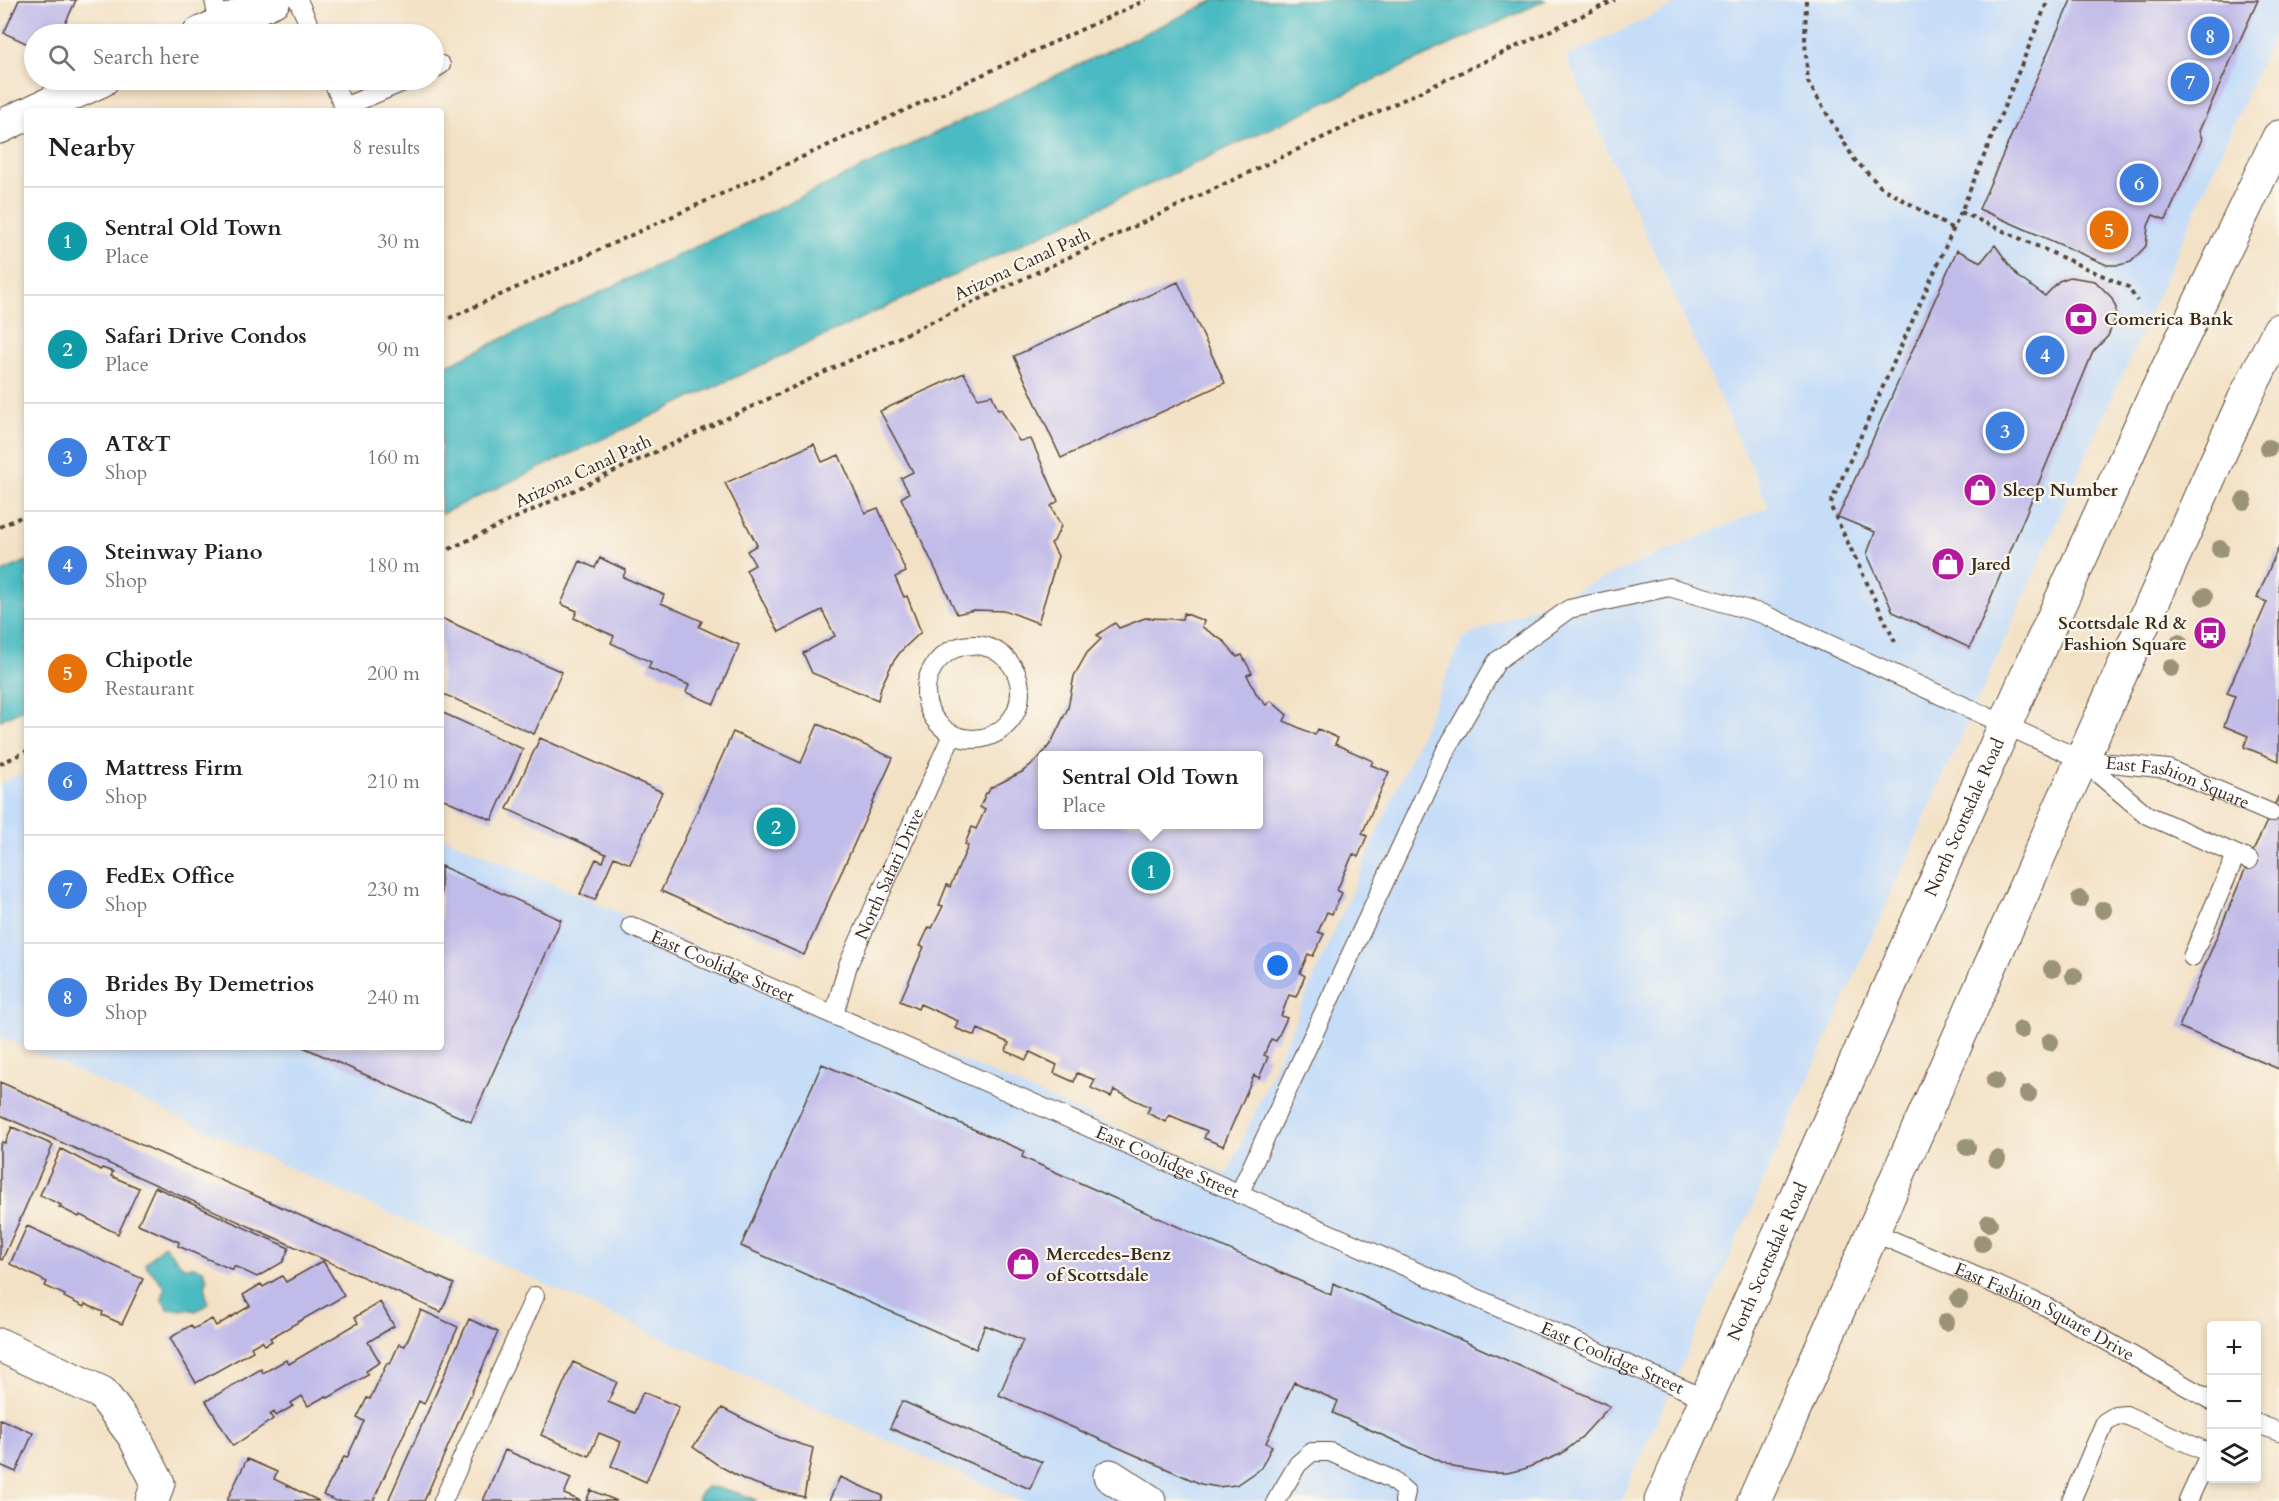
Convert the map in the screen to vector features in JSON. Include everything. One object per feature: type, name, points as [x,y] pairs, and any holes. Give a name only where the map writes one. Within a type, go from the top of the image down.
[{"type":"main road","points":[[211,20],[274,0]]},
{"type":"main road","points":[[41,108],[80,90]]},
{"type":"main road","points":[[0,127],[24,115]]},
{"type":"main road","name":"North Scottsdale Road","points":[[1661,1501],[2145,416],[2279,137]]},
{"type":"main road","points":[[1754,1501],[2082,760],[2244,400],[2279,330]]},
{"type":"main road","points":[[0,1345],[102,1393],[134,1436],[155,1492]]},
{"type":"main road","points":[[1114,1501],[1110,1476],[1149,1501]]},
{"type":"lane","points":[[298,0],[309,24]]},
{"type":"lane","points":[[336,90],[344,107],[384,90]]},
{"type":"lane","name":"East Fashion Square","points":[[1239,1194],[1445,752],[1497,661],[1569,609],[1669,587],[1763,614],[2082,760],[2147,815],[2242,857],[2192,957]]},
{"type":"lane","points":[[967,645],[982,646],[997,652],[1012,667],[1020,687],[1019,702],[1014,716],[1005,727],[993,735],[979,739],[965,739],[952,735],[938,725],[925,698],[926,683],[931,669],[940,657],[953,649],[967,645]]},
{"type":"lane","name":"North Safari Drive","points":[[834,1015],[848,965],[952,735]]},
{"type":"lane","name":"East Fashion Square","points":[[2082,760],[2168,770],[2271,813]]},
{"type":"lane","name":"East Coolidge Street","points":[[631,926],[1706,1399]]},
{"type":"lane","name":"East Fashion Square Drive","points":[[1873,1232],[2044,1306],[2207,1399]]},
{"type":"lane","points":[[443,1501],[535,1296]]},
{"type":"lane","points":[[2071,1501],[2105,1422],[2115,1416],[2126,1415],[2207,1450]]},
{"type":"lane","points":[[2261,1425],[2279,1432]]},
{"type":"lane","points":[[1276,1501],[1298,1464],[1312,1452],[1330,1452],[1391,1479],[1406,1492],[1404,1501]]},
{"type":"lane","points":[[2188,1501],[2207,1458]]},
{"type":"path","points":[[444,321],[1146,0]]},
{"type":"path","name":"Arizona Canal Path","points":[[444,552],[1615,0]]},
{"type":"path","points":[[1806,0],[1805,42],[1808,82],[1854,159],[1881,187],[1953,229]]},
{"type":"path","points":[[1896,644],[1830,505],[1961,212],[2048,0]]},
{"type":"path","points":[[1961,212],[2128,287],[2137,301]]},
{"type":"path","points":[[0,526],[24,515]]},
{"type":"path","points":[[0,764],[24,752]]},
{"type":"shaded area","points":[[1685,0],[2279,0],[2279,23],[1621,1501],[1020,1501],[31,1050],[444,1050],[444,837],[1227,1175],[1463,638],[1769,507],[1566,57]]},
{"type":"shaded area","points":[[24,772],[24,1047],[0,1036],[0,784]]},
{"type":"water","points":[[1215,0],[1546,0],[444,513],[444,367]]},
{"type":"water","points":[[24,562],[24,708],[0,720],[0,573]]},
{"type":"water","points":[[164,1245],[183,1267],[203,1270],[207,1279],[205,1289],[208,1304],[195,1311],[168,1309],[162,1300],[165,1287],[145,1264]]},
{"type":"water","points":[[706,1487],[732,1491],[757,1501],[698,1501],[698,1497]]},
{"type":"building","points":[[19,0],[76,0],[65,24],[24,24],[24,42],[4,33]]},
{"type":"building","points":[[2071,0],[2258,0],[2199,131],[2202,139],[2166,220],[2153,215],[2148,226],[2146,246],[2131,262],[2119,265],[2107,265],[1979,209]]},
{"type":"building","points":[[1995,245],[2018,277],[2045,296],[2059,281],[2070,277],[2095,281],[2111,297],[2116,308],[2115,319],[2108,336],[2093,352],[1970,648],[1893,612],[1867,554],[1875,532],[1838,517],[1957,250],[1981,262]]},
{"type":"building","points":[[1178,282],[1225,383],[1061,458],[1014,356]]},
{"type":"building","points":[[964,373],[978,398],[992,395],[998,410],[1001,409],[1019,441],[1031,439],[1058,501],[1051,506],[1061,526],[1051,543],[1058,556],[1038,623],[1007,611],[974,610],[957,614],[901,498],[909,493],[901,478],[913,472],[880,411]]},
{"type":"building","points":[[814,444],[822,462],[839,455],[865,513],[878,508],[906,572],[895,577],[904,597],[907,596],[921,632],[893,662],[881,687],[878,700],[812,673],[803,653],[835,636],[822,610],[779,632],[746,570],[755,565],[747,551],[757,545],[725,483]]},
{"type":"building","points":[[2279,546],[2279,761],[2244,747],[2248,736],[2224,726],[2235,696],[2227,693],[2267,602],[2257,598]]},
{"type":"building","points":[[600,558],[626,570],[623,577],[664,595],[661,603],[702,621],[699,627],[739,645],[714,704],[686,692],[689,685],[648,668],[651,662],[611,643],[614,636],[574,618],[577,611],[561,604],[580,561],[595,568]]},
{"type":"building","points":[[1184,613],[1204,621],[1202,627],[1225,642],[1237,657],[1242,655],[1252,673],[1247,675],[1257,695],[1266,705],[1271,701],[1287,715],[1284,721],[1315,735],[1318,729],[1338,738],[1335,744],[1373,761],[1371,765],[1389,772],[1362,834],[1367,836],[1358,857],[1353,854],[1337,890],[1342,893],[1332,914],[1327,912],[1318,932],[1324,934],[1313,956],[1308,954],[1300,973],[1305,976],[1296,997],[1289,995],[1281,1016],[1287,1018],[1276,1041],[1271,1039],[1264,1055],[1268,1057],[1259,1078],[1254,1075],[1223,1146],[1204,1138],[1207,1131],[1169,1115],[1166,1122],[1147,1113],[1150,1107],[1114,1090],[1111,1097],[1091,1088],[1095,1080],[1077,1073],[1074,1082],[1054,1073],[1057,1065],[1030,1052],[1026,1060],[1006,1051],[1009,1043],[978,1029],[975,1036],[955,1028],[958,1021],[920,1004],[918,1009],[900,1001],[924,947],[920,946],[943,906],[939,905],[947,885],[950,887],[968,846],[965,844],[972,827],[976,829],[985,810],[980,807],[986,793],[990,788],[1022,772],[1038,759],[1038,829],[1263,829],[1263,751],[1045,751],[1068,708],[1074,676],[1087,653],[1101,639],[1097,635],[1115,623],[1119,628],[1145,618],[1182,619]]},
{"type":"building","points":[[444,619],[562,672],[534,734],[444,694]]},
{"type":"building","points":[[444,713],[523,749],[492,820],[444,799]]},
{"type":"building","points":[[818,724],[893,758],[804,955],[661,891],[733,732],[801,763]]},
{"type":"building","points":[[540,738],[662,792],[630,864],[614,857],[595,900],[580,894],[596,859],[603,862],[606,854],[507,809]]},
{"type":"building","points":[[2279,795],[2279,1069],[2179,1027],[2249,860]]},
{"type":"building","points":[[444,867],[561,920],[471,1122],[310,1050],[444,1050]]},
{"type":"building","name":"Mercedes-Benz of Scottsdale","points":[[822,1064],[1024,1151],[1022,1157],[1331,1295],[1333,1283],[1610,1406],[1579,1440],[1561,1454],[1524,1469],[1507,1473],[1489,1473],[1453,1467],[1333,1413],[1338,1401],[1294,1382],[1266,1443],[1272,1446],[1261,1468],[1236,1485],[1218,1487],[1201,1484],[999,1395],[1023,1340],[985,1325],[976,1349],[741,1246]]},
{"type":"building","points":[[0,1082],[454,1284],[441,1312],[0,1115]]},
{"type":"building","points":[[12,1127],[53,1145],[2,1260],[0,1259],[0,1147],[2,1142],[5,1143]]},
{"type":"building","points":[[61,1149],[101,1170],[102,1168],[113,1172],[111,1176],[139,1188],[118,1234],[59,1207],[61,1205],[40,1195]]},
{"type":"building","points":[[155,1187],[289,1248],[283,1262],[257,1277],[234,1266],[233,1270],[178,1246],[179,1242],[138,1224]]},
{"type":"building","points":[[27,1226],[143,1279],[122,1324],[102,1315],[103,1312],[85,1304],[84,1307],[64,1297],[65,1295],[45,1286],[47,1282],[10,1264]]},
{"type":"building","points":[[323,1261],[344,1296],[270,1338],[272,1341],[265,1345],[262,1341],[251,1347],[253,1351],[196,1383],[170,1338],[191,1325],[193,1329],[212,1319],[216,1326],[250,1306],[243,1295],[261,1284],[263,1287],[282,1276],[286,1282]]},
{"type":"building","points":[[380,1302],[394,1326],[368,1342],[380,1362],[366,1371],[368,1375],[328,1398],[326,1396],[308,1406],[302,1396],[291,1403],[293,1406],[276,1416],[274,1412],[270,1415],[273,1419],[233,1446],[206,1401],[261,1369],[263,1373],[286,1360],[289,1364],[358,1323],[355,1317]]},
{"type":"building","points":[[421,1310],[458,1327],[424,1404],[419,1401],[373,1501],[336,1501],[323,1495],[344,1457],[347,1458],[364,1421],[357,1418],[367,1398],[370,1399],[399,1344],[405,1346]]},
{"type":"building","points":[[469,1319],[498,1332],[424,1501],[388,1501]]},
{"type":"building","points":[[573,1362],[617,1382],[608,1402],[634,1413],[643,1392],[679,1407],[646,1482],[611,1466],[621,1442],[599,1433],[589,1456],[541,1435]]},
{"type":"building","points":[[902,1401],[1042,1462],[1030,1489],[890,1428]]},
{"type":"building","points":[[722,1408],[781,1438],[813,1448],[804,1497],[745,1480],[718,1465],[693,1447]]},
{"type":"building","points":[[0,1419],[33,1433],[16,1472],[0,1465]]},
{"type":"building","points":[[505,1450],[571,1478],[564,1494],[581,1501],[483,1501]]},
{"type":"building","points":[[247,1459],[277,1472],[274,1479],[319,1501],[227,1500]]},
{"type":"building","points":[[840,1477],[883,1496],[881,1501],[829,1501]]},
{"type":"building","points":[[591,1490],[617,1501],[586,1501]]},
{"type":"place","name":"Brides By Demetrios","points":[[2210,36]]},
{"type":"place","name":"FedEx Office","points":[[2190,82]]},
{"type":"place","name":"Mattress Firm","points":[[2139,183]]},
{"type":"place","name":"Chipotle","points":[[2109,230]]},
{"type":"place","name":"Comerica Bank","points":[[2081,319]]},
{"type":"place","name":"Steinway Piano","points":[[2045,355]]},
{"type":"place","name":"AT&T","points":[[2005,431]]},
{"type":"place","name":"Sleep Number","points":[[1980,490]]},
{"type":"place","name":"Jared","points":[[1948,564]]},
{"type":"place","name":"Scottsdale Rd & Fashion Square","points":[[2210,633]]},
{"type":"place","name":"Safari Drive Condos","points":[[776,827]]},
{"type":"place","name":"Sentral Old Town","points":[[1151,871]]},
{"type":"place","name":"Mercedes-Benz of Scottsdale","points":[[1023,1264]]}]
